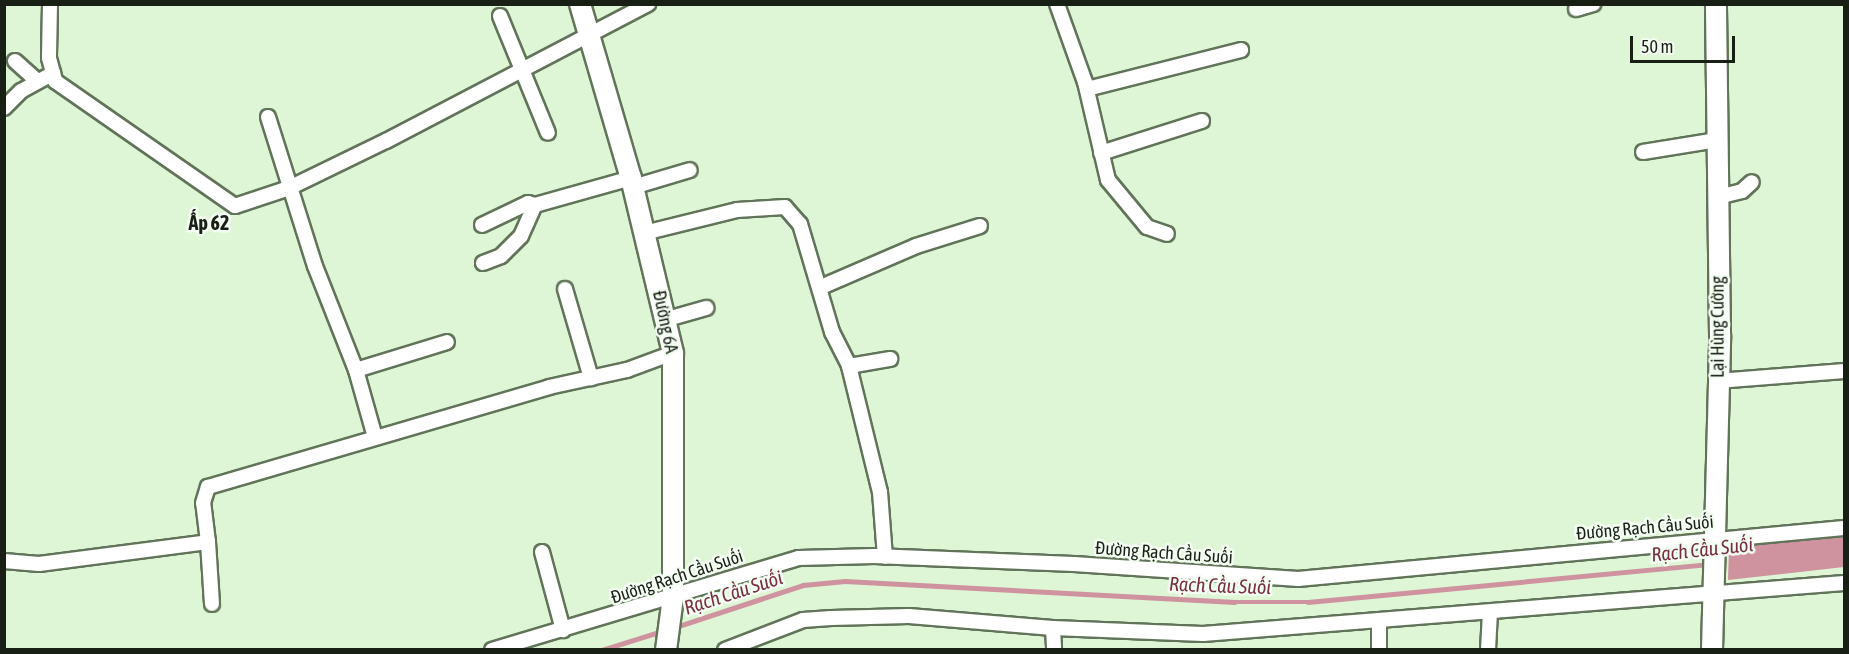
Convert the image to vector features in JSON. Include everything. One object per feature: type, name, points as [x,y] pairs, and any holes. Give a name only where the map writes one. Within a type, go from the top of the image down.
[{"type":"street","points":[[50,4],[49,58],[53,73],[69,93],[235,206],[289,188],[522,72],[590,33],[648,4]]},
{"type":"street","name":"Đường 6A","points":[[580,4],[632,182],[674,352],[673,601],[666,650]]},
{"type":"street","points":[[1057,4],[1087,89],[1101,153],[1118,197],[1147,227],[1167,234]]},
{"type":"street","points":[[1576,9],[1593,4]]},
{"type":"street","name":"Lại Hùng Cường","points":[[1712,650],[1718,381],[1716,4]]},
{"type":"street","points":[[500,16],[548,134]]},
{"type":"street","points":[[1087,89],[1241,50]]},
{"type":"street","points":[[15,61],[37,81]]},
{"type":"street","points":[[4,108],[37,81],[53,73]]},
{"type":"street","points":[[267,117],[289,188],[356,370],[375,437]]},
{"type":"street","points":[[1101,153],[1202,121]]},
{"type":"street","points":[[1643,152],[1717,140]]},
{"type":"street","points":[[482,225],[528,203],[535,205],[690,170]]},
{"type":"street","points":[[1718,197],[1742,190],[1752,182]]},
{"type":"street","points":[[483,263],[501,256],[521,236],[535,205]]},
{"type":"street","points":[[644,233],[737,210],[785,207],[800,224],[821,287],[832,332],[849,366],[880,492],[885,557]]},
{"type":"street","points":[[821,287],[916,246],[980,226]]},
{"type":"street","points":[[565,289],[591,378]]},
{"type":"street","points":[[667,319],[706,308]]},
{"type":"street","points":[[356,370],[447,342]]},
{"type":"street","points":[[212,604],[203,503],[208,487],[375,437],[591,378],[674,352]]},
{"type":"street","points":[[849,366],[890,359]]},
{"type":"street","points":[[1718,381],[1845,371]]},
{"type":"street","name":"Đường Rạch Cầu Suối","points":[[492,650],[673,601],[799,558],[885,557],[1298,579],[1713,543],[1845,528]]},
{"type":"street","points":[[4,561],[39,564],[208,542]]},
{"type":"street","points":[[542,552],[563,630]]},
{"type":"street","points":[[729,649],[803,620],[831,618],[909,616],[1053,628],[1203,634],[1490,614],[1712,590],[1845,583]]},
{"type":"street","points":[[1488,650],[1490,614]]},
{"type":"street","points":[[1379,622],[1379,650]]},
{"type":"street","points":[[1053,628],[1054,650]]},
{"type":"shaded area","points":[[1844,531],[1844,567],[1728,580],[1729,547]]},
{"type":"waterway","name":"Rạch Cầu Suối","points":[[676,627],[803,585],[845,581],[1234,602],[1308,602],[1708,564]]},
{"type":"waterway","name":"Rạch Cầu Suối","points":[[602,650],[662,631]]},
{"type":"district","name":"Ấp 62","points":[[209,222]]}]
